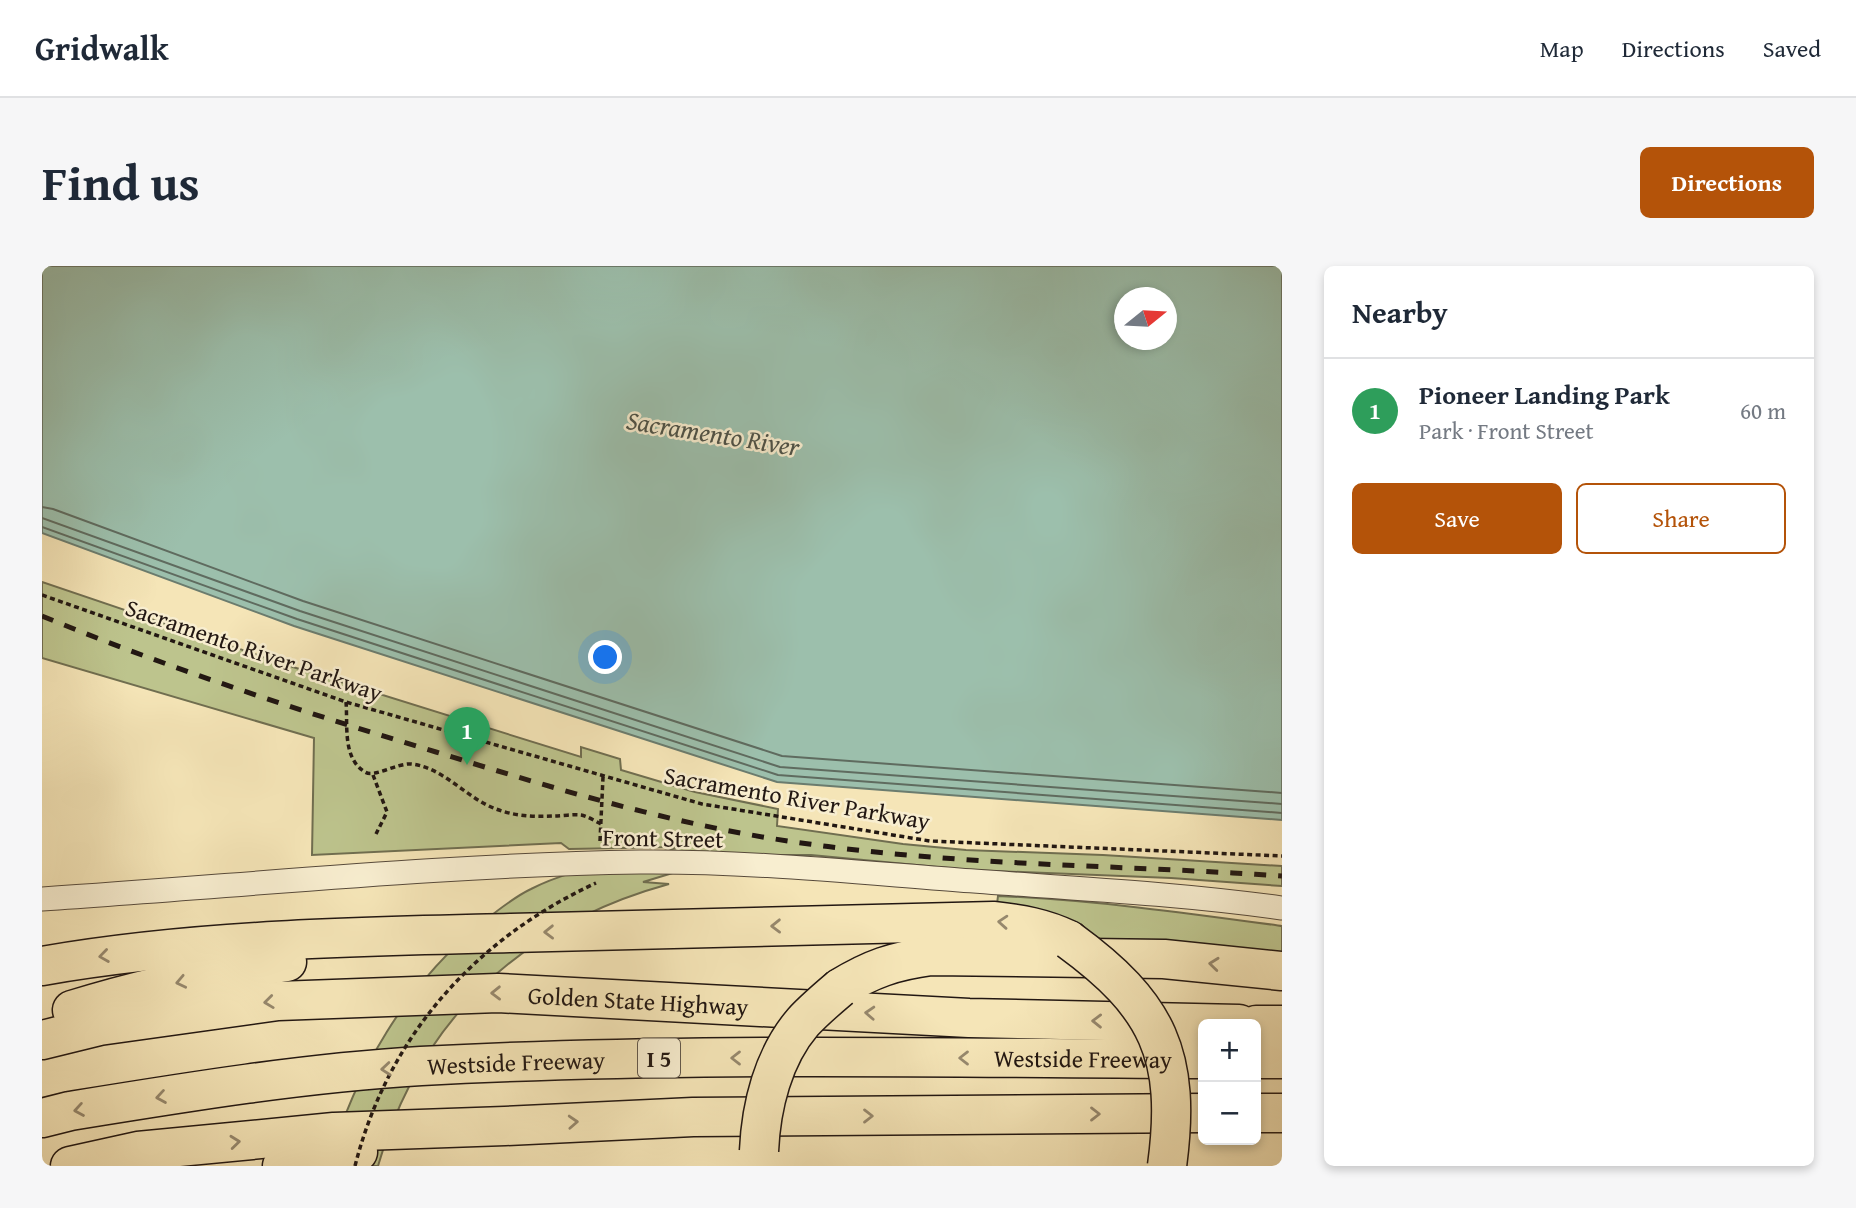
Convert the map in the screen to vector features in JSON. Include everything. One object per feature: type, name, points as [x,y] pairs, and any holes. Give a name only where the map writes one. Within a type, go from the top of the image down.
[{"type":"highway","points":[[42,966],[108,955],[272,940],[993,921],[1022,924],[1069,940],[1104,965],[1130,992],[1152,1023],[1165,1055],[1172,1093],[1173,1126],[1167,1166]]},
{"type":"highway","points":[[42,1019],[117,996],[243,969],[465,934]]},
{"type":"highway","points":[[759,1158],[764,1106],[777,1067],[790,1040],[815,1010],[849,982],[868,971],[898,961],[931,956],[1164,959],[1282,971]]},
{"type":"highway","name":"Golden State Highway","points":[[42,1040],[99,1026],[278,1001],[498,993],[970,1018],[1198,1023]]},
{"type":"highway","points":[[1261,1025],[1282,1025]]},
{"type":"highway","name":"Westside Freeway","points":[[42,1118],[70,1111],[252,1082],[420,1066],[681,1057],[1198,1059]]},
{"type":"highway","points":[[1261,1059],[1282,1059]]},
{"type":"highway","points":[[1261,1113],[1282,1112]]},
{"type":"highway","points":[[70,1166],[138,1151],[334,1132],[693,1117],[1198,1113]]},
{"type":"highway","points":[[282,1166],[505,1126]]},
{"type":"street","name":"Front Street","points":[[42,899],[434,871],[597,873],[682,863],[1179,895],[1282,908]]},
{"type":"path","name":"Sacramento River Parkway","points":[[42,595],[346,702],[702,804],[930,841],[1282,856]]},
{"type":"path","points":[[346,702],[348,746],[354,761],[366,773],[373,775],[389,767],[412,764],[429,768],[466,794],[497,810],[544,817],[581,815],[601,824]]},
{"type":"path","points":[[373,775],[387,812],[376,834]]},
{"type":"path","points":[[355,1166],[361,1140],[384,1083],[424,1020],[455,982],[471,964],[514,930],[597,873],[603,777]]},
{"type":"green space","points":[[42,582],[293,667],[581,757],[581,747],[620,759],[621,770],[695,792],[778,809],[777,826],[966,850],[1282,866],[1282,886],[1171,878],[969,870],[811,855],[779,855],[699,865],[643,882],[669,884],[616,902],[568,924],[524,952],[484,985],[450,1023],[421,1066],[397,1113],[378,1166],[328,1166],[353,1097],[387,1032],[407,1002],[455,946],[506,904],[542,884],[591,867],[680,847],[569,849],[561,843],[312,855],[314,738],[42,658]]},
{"type":"green space","points":[[998,896],[1105,904],[1282,926],[1282,957],[1109,944],[1083,929],[997,904]]},
{"type":"water","name":"Sacramento River","points":[[42,266],[1282,266],[1282,820],[777,782],[294,626],[42,533]]},
{"type":"railway","points":[[42,616],[188,672],[336,721],[574,793],[714,828],[809,844],[926,857],[1282,876]]},
{"type":"place","name":"Pioneer Landing Park","points":[[467,765]]}]
